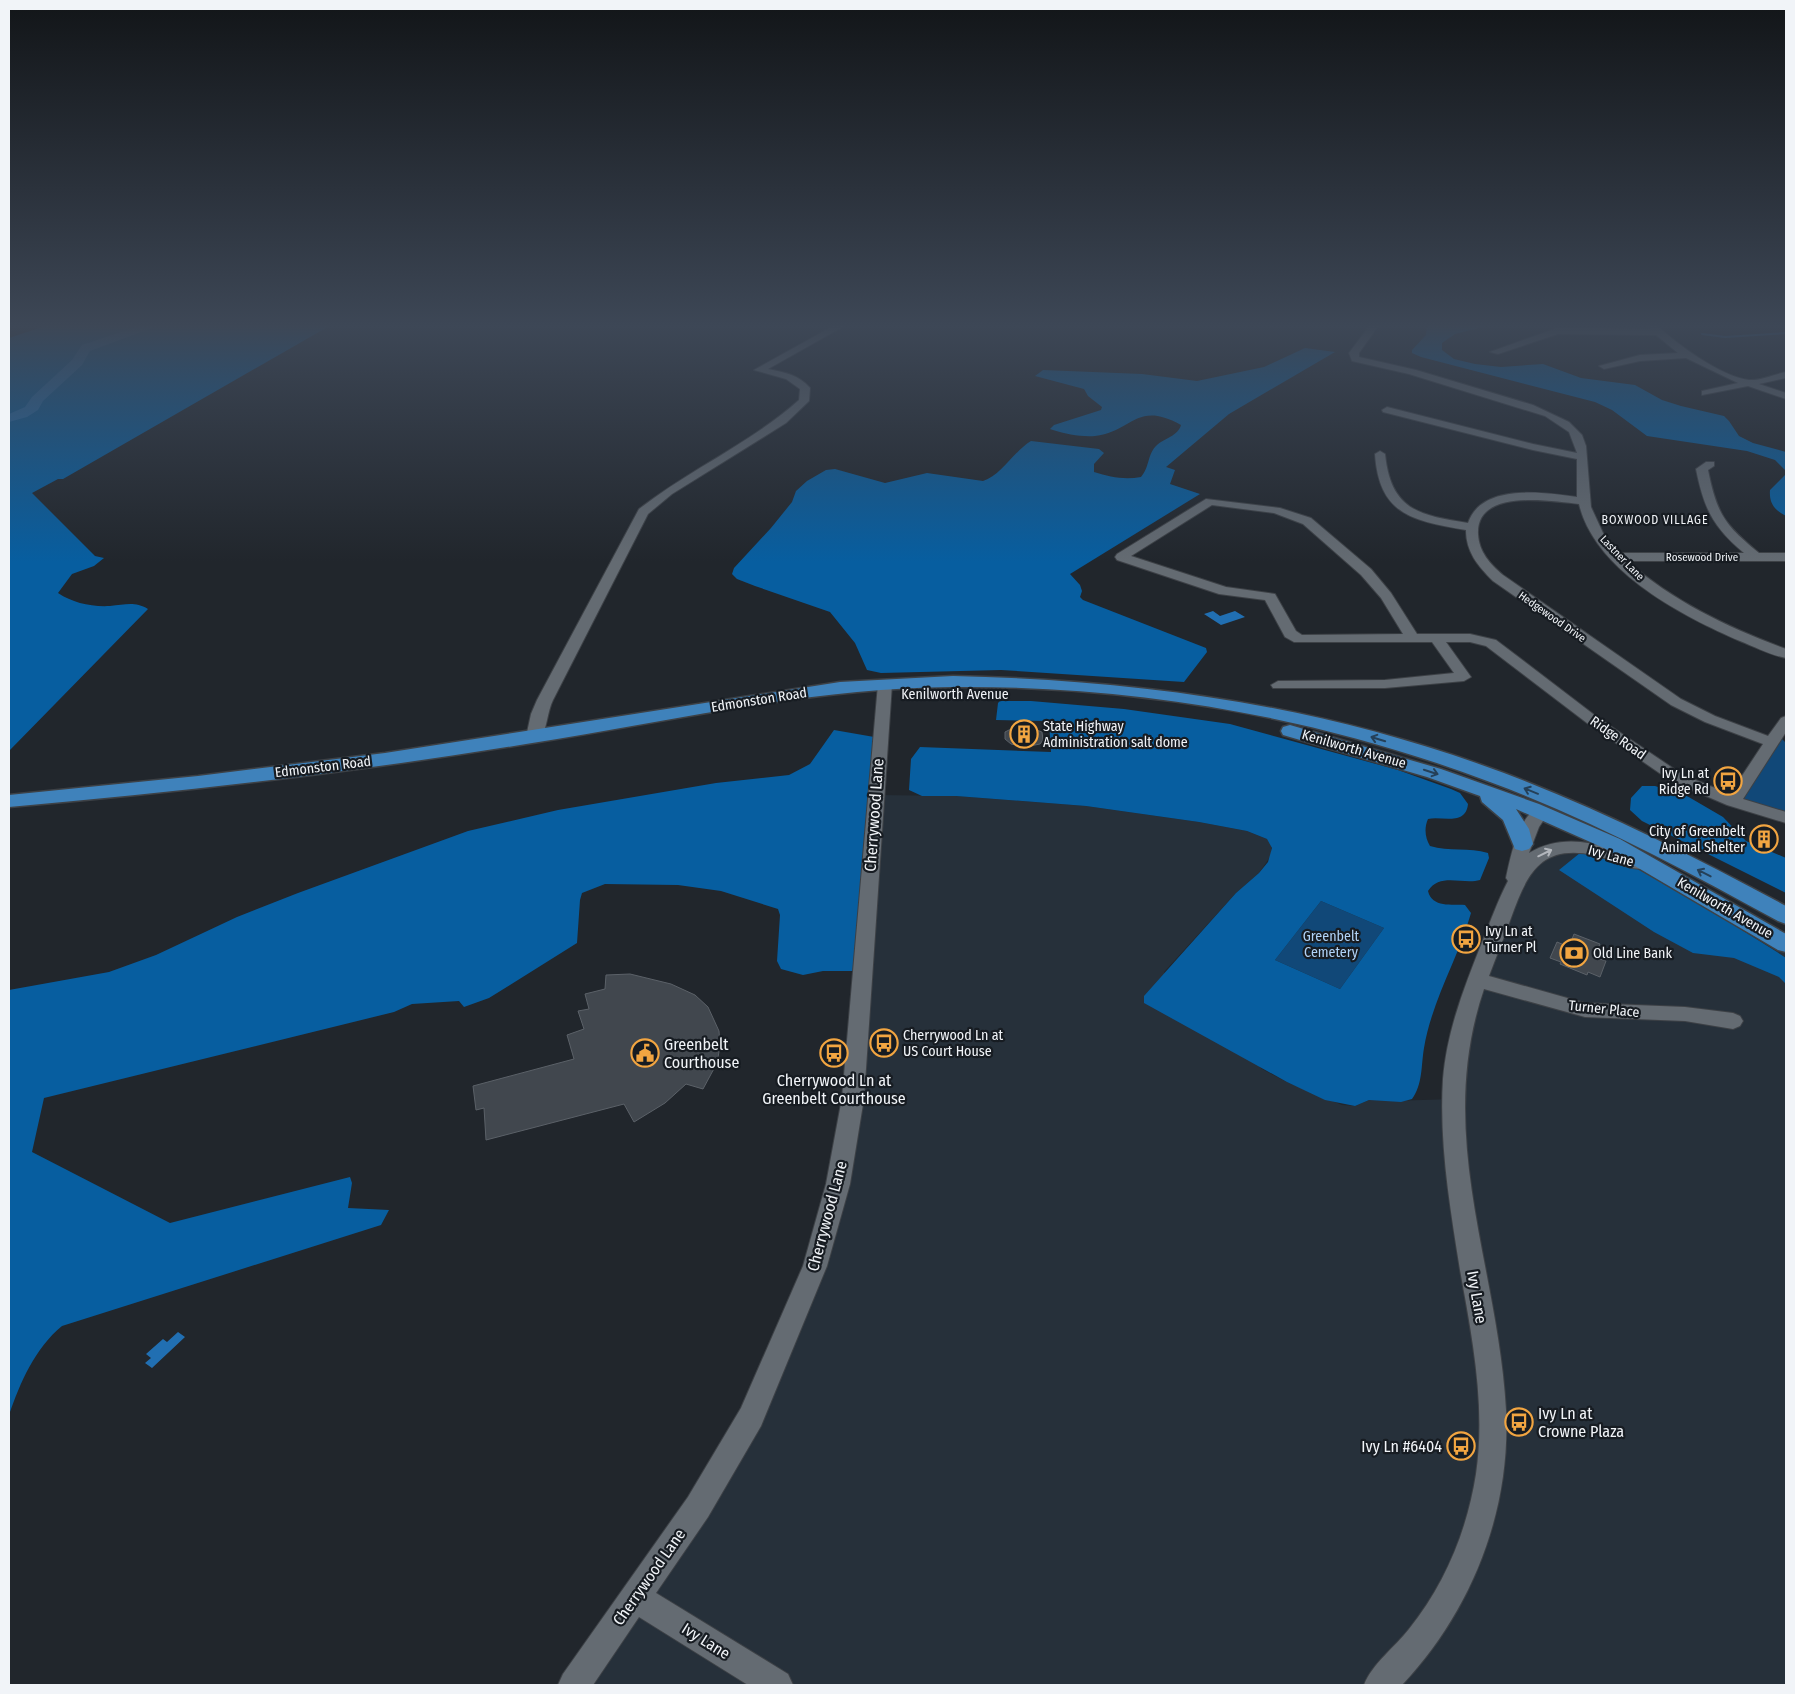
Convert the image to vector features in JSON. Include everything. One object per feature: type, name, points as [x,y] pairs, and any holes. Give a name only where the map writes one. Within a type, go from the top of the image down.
[{"type":"main road","name":"Kenilworth Avenue","points":[[884,689],[980,682],[1080,686],[1161,694],[1267,711],[1368,736],[1455,763],[1532,791],[1608,826],[1786,916]]},
{"type":"main road","name":"Edmonston Road","points":[[9,801],[295,771],[534,737],[826,690],[884,689]]},
{"type":"main road","name":"Kenilworth Avenue","points":[[884,689],[1072,696],[1189,710],[1302,734],[1463,783],[1541,812],[1613,844],[1786,944]]},
{"type":"main road","points":[[1463,783],[1492,799],[1511,815],[1521,834],[1522,844]]},
{"type":"main road","points":[[1541,812],[1564,813],[1608,826]]},
{"type":"street","points":[[534,737],[538,714],[643,512],[668,492],[791,414],[800,404]]},
{"type":"street","name":"Lastner Lane","points":[[1517,404],[1543,412],[1572,429],[1581,443],[1584,501],[1594,527],[1618,557],[1657,591],[1686,610],[1738,636],[1786,654]]},
{"type":"street","points":[[1387,410],[1451,424],[1527,448],[1582,457]]},
{"type":"street","points":[[1380,454],[1385,487],[1399,504],[1428,518],[1472,527],[1474,517],[1481,508],[1502,499],[1532,497],[1584,501]]},
{"type":"street","points":[[1710,464],[1702,469],[1711,511],[1721,526],[1756,557]]},
{"type":"street","points":[[1278,685],[1385,684],[1464,677],[1437,639],[1413,639],[1298,639],[1290,634],[1270,597],[1224,591],[1121,557],[1210,501],[1288,513],[1314,526],[1366,572],[1386,596],[1413,639]]},
{"type":"street","name":"Hedgewood Drive","points":[[1472,527],[1474,549],[1480,560],[1498,578],[1676,702],[1710,719],[1771,742]]},
{"type":"street","name":"Rosewood Drive","points":[[1618,557],[1786,557]]},
{"type":"street","name":"Ridge Road","points":[[1437,639],[1470,638],[1491,643],[1572,705],[1657,765],[1695,786],[1733,801],[1786,818]]},
{"type":"street","name":"Cherrywood Lane","points":[[574,1685],[698,1507],[750,1417],[796,1315],[827,1225],[838,1184],[853,1098],[884,689]]},
{"type":"street","points":[[1733,801],[1786,721]]},
{"type":"street","name":"Ivy Lane","points":[[1513,888],[1522,844],[1532,822],[1541,812]]},
{"type":"street","name":"Ivy Lane","points":[[1380,1685],[1400,1666],[1428,1630],[1458,1582],[1479,1523],[1490,1474],[1493,1418],[1490,1374],[1463,1214],[1454,1118],[1454,1078],[1459,1040],[1477,980],[1513,888],[1525,868],[1534,858],[1548,850],[1562,847],[1600,850],[1665,874]]},
{"type":"street","name":"Turner Place","points":[[1477,980],[1585,1010],[1685,1014],[1733,1021]]},
{"type":"street","name":"Ivy Lane","points":[[635,1597],[777,1685]]},
{"type":"shaded area","points":[[9,404],[193,404],[63,479],[58,479],[32,493],[95,556],[104,558],[94,566],[72,574],[58,593],[76,602],[89,605],[134,604],[148,609],[9,751]]},
{"type":"shaded area","points":[[1098,404],[1246,404],[1229,414],[1166,467],[1175,470],[1170,484],[1200,494],[1070,574],[1080,585],[1082,591],[1080,597],[1083,600],[1206,648],[1207,652],[1184,682],[1001,670],[881,673],[867,670],[855,643],[830,612],[755,586],[737,579],[732,574],[734,568],[792,502],[796,491],[807,481],[826,470],[835,469],[885,483],[927,473],[983,481],[1002,469],[1031,441],[1099,449],[1104,453],[1094,464],[1094,472],[1117,478],[1135,478],[1141,477],[1144,473],[1152,452],[1157,445],[1177,432],[1181,425],[1166,418],[1144,416],[1118,429],[1095,436],[1074,435],[1050,429],[1054,425],[1101,410],[1102,407]]},
{"type":"shaded area","points":[[1599,404],[1675,404],[1724,416],[1739,436],[1753,443],[1786,452],[1786,516],[1775,509],[1770,499],[1770,490],[1785,475],[1785,470],[1775,460],[1747,451],[1647,436],[1612,410]]},
{"type":"shaded area","points":[[1213,611],[1220,616],[1235,611],[1245,617],[1221,625],[1204,614]]},
{"type":"shaded area","points":[[1000,701],[1031,701],[1124,709],[1230,724],[1398,770],[1460,793],[1468,804],[1466,811],[1458,818],[1428,819],[1426,836],[1428,843],[1430,846],[1437,848],[1481,851],[1488,853],[1489,858],[1480,880],[1445,880],[1433,885],[1428,891],[1430,896],[1438,903],[1465,905],[1471,913],[1433,1013],[1424,1048],[1420,1081],[1412,1099],[1401,1102],[1369,1100],[1355,1106],[1325,1100],[1287,1082],[1144,1003],[1144,996],[1236,893],[1259,873],[1268,862],[1272,848],[1267,839],[1247,831],[1199,822],[1086,806],[956,796],[922,796],[909,790],[911,759],[920,747],[1051,752],[1049,721],[996,720],[998,703]],"holes":[[[1321,901],[1384,928],[1340,989],[1275,960]]]},
{"type":"shaded area","points":[[834,730],[880,738],[863,971],[823,971],[803,975],[781,969],[777,961],[780,915],[778,909],[721,891],[678,885],[605,884],[582,893],[577,943],[489,998],[464,1007],[459,1001],[412,1004],[394,1012],[44,1098],[32,1152],[170,1223],[350,1177],[352,1183],[348,1208],[389,1210],[381,1225],[62,1326],[36,1355],[18,1391],[9,1415],[9,990],[109,972],[156,955],[237,917],[298,893],[468,831],[558,810],[716,783],[789,775],[810,764]]},
{"type":"shaded area","points":[[1642,786],[1655,786],[1687,796],[1723,817],[1746,841],[1786,858],[1786,893],[1642,821],[1630,810],[1631,798]]},
{"type":"shaded area","points":[[875,795],[956,796],[1086,806],[1199,822],[1247,831],[1267,839],[1271,843],[1272,854],[1259,873],[1236,893],[1164,972],[1262,1069],[1287,1082],[1342,1105],[1355,1106],[1369,1100],[1454,1099],[1456,1059],[1525,868],[1562,847],[1626,858],[1755,925],[1786,944],[1786,1685],[574,1685],[635,1597],[751,1417],[838,1184]]},
{"type":"shaded area","points":[[1580,853],[1627,863],[1694,900],[1777,952],[1786,958],[1786,984],[1779,977],[1734,958],[1693,953],[1654,932],[1559,870]]},
{"type":"shaded area","points":[[178,1332],[185,1337],[152,1368],[145,1363],[151,1358],[146,1354],[163,1339],[167,1342]]},
{"type":"green space","points":[[1777,734],[1786,743],[1786,818],[1733,801]]},
{"type":"green space","name":"Greenbelt Cemetery","points":[[1321,901],[1384,928],[1340,989],[1275,960]]},
{"type":"building","name":"State Highway Administration salt dome","points":[[1023,725],[1042,732],[1043,740],[1040,744],[1025,747],[1011,744],[1005,739],[1005,732]]},
{"type":"building","name":"Old Line Bank","points":[[1574,934],[1600,944],[1594,957],[1606,961],[1600,977],[1588,972],[1587,975],[1550,958],[1557,942],[1569,947]]},
{"type":"building","name":"Greenbelt Courthouse","points":[[630,974],[671,984],[695,995],[708,1007],[719,1031],[720,1046],[717,1063],[703,1089],[686,1084],[665,1103],[634,1122],[624,1104],[486,1140],[484,1108],[476,1110],[473,1086],[574,1059],[567,1035],[584,1029],[578,1011],[589,1009],[585,994],[605,989],[606,975]]},
{"type":"waterway","points":[[9,418],[26,412],[36,404]]},
{"type":"place","name":"State Highway Administration salt dome","points":[[1024,734]]},
{"type":"place","name":"Ivy Ln at Ridge Rd","points":[[1728,781]]},
{"type":"place","name":"City of Greenbelt Animal Shelter","points":[[1764,839]]},
{"type":"place","name":"Ivy Ln at Turner Pl","points":[[1466,939]]},
{"type":"place","name":"Old Line Bank","points":[[1574,953]]},
{"type":"place","name":"Cherrywood Ln at US Court House","points":[[884,1043]]},
{"type":"place","name":"Greenbelt Courthouse","points":[[645,1053]]},
{"type":"place","name":"Cherrywood Ln at Greenbelt Courthouse","points":[[834,1053]]},
{"type":"place","name":"Ivy Ln at Crowne Plaza","points":[[1519,1422]]},
{"type":"place","name":"Ivy Ln #6404","points":[[1461,1446]]},
{"type":"district","name":"BOXWOOD VILLAGE","points":[[1655,520]]}]
